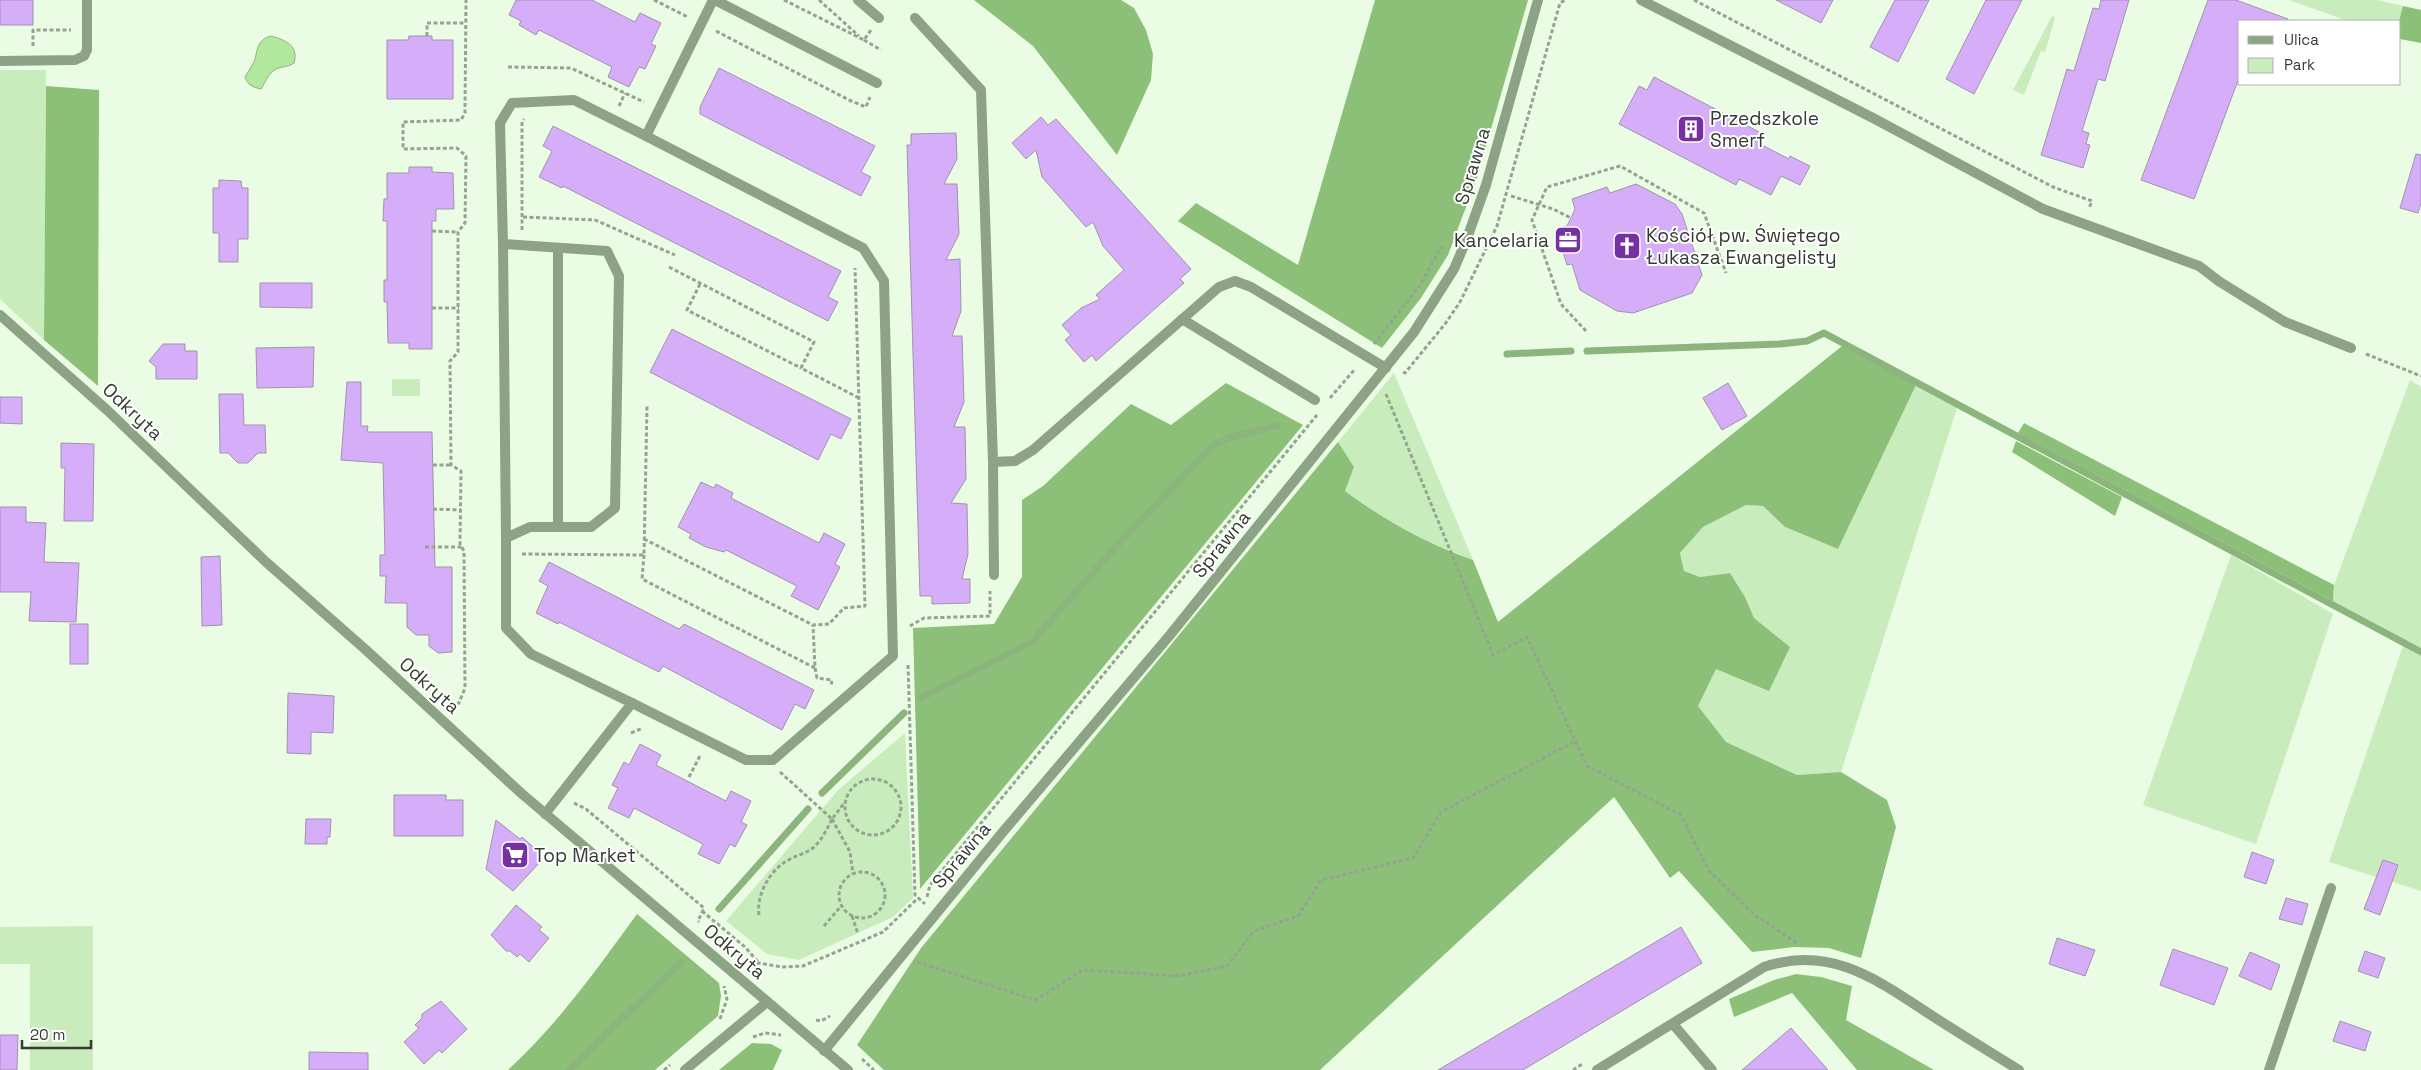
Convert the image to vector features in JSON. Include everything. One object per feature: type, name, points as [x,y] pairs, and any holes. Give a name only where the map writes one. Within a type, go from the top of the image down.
[{"type":"street","points":[[0,61],[75,60],[84,56],[87,50],[87,0]]},
{"type":"street","points":[[646,136],[714,0],[877,82]]},
{"type":"street","points":[[858,0],[879,18]]},
{"type":"street","name":"Sprawna","points":[[824,1051],[900,956],[1170,634],[1379,377],[1435,300],[1460,256],[1486,185],[1538,0]]},
{"type":"street","points":[[1641,0],[1873,118],[2043,208],[2199,266],[2220,282],[2285,322],[2351,348]]},
{"type":"street","points":[[915,18],[981,90],[993,462],[994,575]]},
{"type":"street","points":[[574,100],[862,248],[884,280],[893,656],[773,760],[746,760],[531,654],[506,628],[503,244],[500,123],[512,103],[574,100]]},
{"type":"street","points":[[503,244],[607,251],[619,276],[615,508],[591,527],[530,528],[506,538]]},
{"type":"street","points":[[558,248],[558,527]]},
{"type":"street","points":[[993,462],[1015,461],[1033,450],[1219,287],[1235,281],[1251,287],[1386,368]]},
{"type":"street","name":"Odkryta","points":[[0,315],[107,410],[266,562],[545,814],[848,1070]]},
{"type":"street","points":[[1182,319],[1315,400]]},
{"type":"street","points":[[545,814],[632,703]]},
{"type":"street","points":[[2269,1070],[2331,888]]},
{"type":"street","points":[[1597,1070],[1764,967],[1790,960],[1823,961],[1844,966],[1873,978],[2019,1070]]},
{"type":"street","points":[[685,1070],[767,1002]]},
{"type":"street","points":[[1673,1024],[1712,1070]]},
{"type":"path","points":[[452,465],[450,361],[458,352],[458,232],[465,223],[466,156],[457,148],[403,149],[403,122],[461,120],[465,113],[466,0]]},
{"type":"path","points":[[654,0],[866,107],[877,82]]},
{"type":"path","points":[[784,0],[881,50]]},
{"type":"path","points":[[819,0],[864,40]]},
{"type":"path","points":[[1694,0],[2053,187],[2092,201],[2083,223]]},
{"type":"path","points":[[710,39],[727,7]]},
{"type":"path","points":[[864,40],[879,18]]},
{"type":"path","points":[[426,36],[427,23],[466,23]]},
{"type":"path","points":[[25,47],[33,47],[33,30],[87,30]]},
{"type":"path","points":[[508,67],[571,68],[660,109]]},
{"type":"path","points":[[521,245],[523,217],[522,122],[526,117]]},
{"type":"path","points":[[1586,331],[1561,304],[1532,220],[1547,187],[1620,166],[1704,212],[1726,272]]},
{"type":"path","points":[[1511,196],[1539,204],[1571,218]]},
{"type":"path","points":[[523,217],[595,220],[675,255]]},
{"type":"path","points":[[432,231],[458,232]]},
{"type":"path","points":[[1328,402],[1421,284],[1441,247],[1460,256]]},
{"type":"path","points":[[644,539],[813,625],[829,624],[844,608],[865,606],[854,259]]},
{"type":"path","points":[[669,267],[814,342],[801,368]]},
{"type":"path","points":[[700,284],[687,310],[858,398]]},
{"type":"path","points":[[432,308],[459,308]]},
{"type":"path","points":[[2351,348],[2421,376]]},
{"type":"path","points":[[1379,377],[1493,655],[1527,637],[1587,766],[1681,815],[1709,871],[1755,915],[1823,961]]},
{"type":"path","points":[[648,406],[642,579],[815,668]]},
{"type":"path","points":[[919,912],[925,904],[930,885],[1321,409]]},
{"type":"path","points":[[432,465],[452,465],[461,471],[460,544],[464,551],[464,688],[460,703],[450,707]]},
{"type":"path","points":[[432,509],[461,510]]},
{"type":"path","points":[[425,548],[462,547]]},
{"type":"path","points":[[516,554],[644,556]]},
{"type":"path","points":[[908,629],[914,622],[924,618],[990,616],[989,579],[994,575]]},
{"type":"path","points":[[813,625],[817,678],[832,680],[831,688]]},
{"type":"path","points":[[908,664],[915,895],[925,904]]},
{"type":"path","points":[[630,733],[640,728],[650,727]]},
{"type":"path","points":[[900,956],[1036,1000],[1083,970],[1178,976],[1227,966],[1254,931],[1298,916],[1321,880],[1414,858],[1441,812],[1576,741]]},
{"type":"path","points":[[693,749],[709,757]]},
{"type":"path","points":[[689,777],[702,754]]},
{"type":"path","points":[[773,760],[782,776],[810,797],[832,819],[850,852],[853,875]]},
{"type":"path","points":[[759,915],[758,908],[765,885],[769,879],[784,862],[812,848],[824,836],[852,787],[865,780],[885,781],[898,793],[901,808],[895,824],[883,834],[869,835],[854,828],[846,815],[845,802]]},
{"type":"path","points":[[562,793],[574,803],[586,809],[704,908],[698,920],[701,925]]},
{"type":"path","points":[[574,803],[580,796]]},
{"type":"path","points":[[852,916],[867,918],[876,914],[881,909],[885,898],[884,886],[878,878],[867,873],[853,875],[846,879],[840,890],[842,906],[852,916],[858,934]]},
{"type":"path","points":[[702,911],[738,941],[759,963],[782,967],[804,966],[883,932],[918,898]]},
{"type":"path","points":[[824,926],[842,906]]},
{"type":"path","points":[[743,962],[757,974]]},
{"type":"path","points":[[750,968],[759,963]]},
{"type":"path","points":[[715,1024],[721,1018],[726,999],[723,982]]},
{"type":"path","points":[[811,1017],[821,1022],[837,1008]]},
{"type":"path","points":[[748,1040],[765,1033],[784,1035]]},
{"type":"path","points":[[664,1070],[677,1059]]},
{"type":"green space","points":[[2289,0],[2377,0],[2403,6],[2399,20],[2345,20]]},
{"type":"green space","points":[[2052,16],[2055,18],[2045,52],[2041,51],[2024,95],[2013,90]]},
{"type":"green space","points":[[0,70],[46,70],[44,340],[0,299]]},
{"type":"green space","points":[[1394,373],[1473,560],[1439,547],[1406,530],[1375,512],[1345,491],[1354,467],[1338,442]]},
{"type":"green space","points":[[392,379],[420,379],[420,396],[392,396]]},
{"type":"green space","points":[[2410,380],[2421,387],[2421,648],[2333,601],[2334,585]]},
{"type":"green space","points":[[1916,385],[1957,408],[1841,772],[1797,775],[1726,742],[1698,706],[1716,668],[1790,647],[1754,618],[1745,597],[1730,573],[1700,577],[1684,571],[1680,553],[1703,527],[1746,505],[1763,506],[1785,527],[1838,549]]},
{"type":"green space","points":[[2231,555],[2333,614],[2256,844],[2143,805]]},
{"type":"green space","points":[[2403,646],[2421,656],[2421,891],[2329,862]]},
{"type":"green space","points":[[905,733],[913,898],[893,917],[799,960],[767,954],[726,921],[838,790]]},
{"type":"green space","points":[[93,926],[93,1070],[30,1070],[30,964],[0,964],[0,927]]},
{"type":"shaded area","points":[[974,0],[1121,0],[1134,8],[1146,30],[1153,54],[1151,80],[1117,155],[1033,46]]},
{"type":"shaded area","points":[[1375,0],[1528,0],[1477,178],[1448,255],[1421,298],[1382,348],[1178,221],[1196,203],[1298,265]]},
{"type":"shaded area","points":[[2403,6],[2421,10],[2421,43],[2401,39],[2401,20],[2399,20]]},
{"type":"shaded area","points":[[271,36],[286,42],[293,48],[295,52],[294,63],[273,71],[261,89],[251,85],[245,77],[254,62],[260,43]]},
{"type":"shaded area","points":[[46,86],[99,90],[98,386],[44,340]]},
{"type":"shaded area","points":[[1842,346],[1916,385],[1838,549],[1785,527],[1763,506],[1746,505],[1703,527],[1680,553],[1684,571],[1700,577],[1730,573],[1745,597],[1754,618],[1790,647],[1769,691],[1716,669],[1698,706],[1726,742],[1797,775],[1841,772],[1887,800],[1896,827],[1861,958],[1829,948],[1794,947],[1752,952],[1679,871],[1670,878],[1614,797],[1320,1070],[884,1070],[857,1045],[921,948],[1338,442],[1354,467],[1345,491],[1375,512],[1406,530],[1439,547],[1473,560],[1498,622]]},
{"type":"shaded area","points":[[1226,383],[1303,425],[920,889],[913,628],[994,624],[1022,577],[1022,500],[1043,486],[1131,404],[1171,425]]},
{"type":"shaded area","points":[[2024,423],[2334,585],[2333,601],[2018,433]]},
{"type":"shaded area","points":[[2016,441],[2122,497],[2115,516],[2012,452]]},
{"type":"shaded area","points":[[637,914],[719,983],[721,996],[718,1016],[655,1070],[508,1070],[560,1015]]},
{"type":"shaded area","points":[[1796,974],[1821,977],[1852,986],[1846,1020],[1934,1070],[1857,1070],[1792,993],[1734,1017],[1729,999],[1774,980]]},
{"type":"shaded area","points":[[752,1043],[771,1044],[782,1050],[773,1070],[719,1070]]},
{"type":"building","points":[[0,0],[33,0],[33,25],[0,25]]},
{"type":"building","points":[[516,0],[592,0],[635,22],[640,13],[661,23],[651,44],[656,46],[645,69],[639,67],[629,87],[608,77],[612,67],[539,30],[536,35],[519,25],[521,21],[509,15]]},
{"type":"building","points":[[1776,0],[1833,0],[1821,23]]},
{"type":"building","points":[[1895,0],[1929,0],[1898,62],[1870,47]]},
{"type":"building","points":[[1986,0],[2022,0],[1974,94],[1946,79]]},
{"type":"building","points":[[2101,0],[2129,0],[2105,81],[2098,79],[2082,131],[2089,133],[2086,144],[2090,145],[2083,168],[2041,155],[2067,69],[2074,71],[2093,8],[2099,9]]},
{"type":"building","points":[[2208,0],[2236,0],[2288,19],[2238,20],[2238,80],[2194,199],[2141,180]]},
{"type":"building","points":[[409,36],[432,36],[432,40],[453,40],[453,99],[387,99],[387,40],[408,40]]},
{"type":"building","points":[[719,68],[875,146],[861,172],[871,177],[861,196],[700,114],[700,107]]},
{"type":"building","name":"Przedszkole Smerf","points":[[1654,77],[1763,134],[1758,143],[1789,159],[1790,156],[1810,166],[1800,185],[1781,176],[1771,195],[1739,179],[1736,185],[1619,124],[1639,86],[1647,90]]},
{"type":"building","points":[[1041,117],[1048,125],[1056,119],[1191,269],[1180,279],[1184,283],[1096,361],[1092,355],[1084,362],[1065,340],[1071,335],[1062,325],[1081,308],[1100,299],[1096,295],[1124,270],[1103,246],[1093,222],[1086,227],[1042,177],[1036,150],[1026,159],[1012,143]]},
{"type":"building","points":[[553,126],[841,271],[828,297],[838,302],[828,321],[563,186],[562,188],[539,177],[552,151],[543,146]]},
{"type":"building","points":[[956,133],[957,159],[944,184],[957,184],[959,234],[946,260],[960,259],[961,311],[952,336],[962,336],[964,402],[954,427],[965,427],[966,479],[951,503],[967,504],[968,554],[962,579],[970,579],[970,603],[932,604],[932,596],[920,596],[907,145],[911,145],[911,134]]},
{"type":"building","points":[[2416,154],[2421,155],[2421,203],[2418,213],[2400,208]]},
{"type":"building","points":[[409,167],[432,167],[432,172],[453,173],[454,209],[436,209],[436,221],[432,221],[432,349],[409,349],[409,343],[388,343],[387,302],[384,302],[384,280],[387,280],[387,221],[383,221],[384,199],[387,199],[387,173],[409,173]]},
{"type":"building","points":[[219,180],[241,181],[242,188],[248,188],[248,239],[238,239],[238,262],[219,262],[219,233],[213,233],[213,188],[219,188]]},
{"type":"building","name":"Kościół pw. Świętego Łukasza Ewangelisty","points":[[1636,184],[1675,204],[1682,214],[1702,275],[1692,293],[1633,313],[1617,311],[1580,290],[1572,264],[1567,265],[1556,229],[1567,226],[1575,209],[1572,199],[1607,187],[1610,193]]},
{"type":"building","points":[[260,283],[312,283],[312,308],[260,307]]},
{"type":"building","points":[[672,329],[851,419],[841,439],[831,434],[818,460],[650,372]]},
{"type":"building","points":[[163,344],[185,344],[185,351],[197,351],[197,379],[156,379],[156,367],[149,361]]},
{"type":"building","points":[[314,347],[313,387],[257,388],[256,348]]},
{"type":"building","points":[[347,382],[361,382],[361,426],[368,426],[367,432],[432,432],[435,567],[452,567],[452,652],[438,653],[429,646],[429,635],[416,635],[407,627],[407,603],[385,603],[386,576],[380,576],[380,555],[385,555],[383,463],[341,460]]},
{"type":"building","points":[[1728,383],[1747,416],[1722,430],[1703,398]]},
{"type":"building","points":[[219,394],[243,394],[244,425],[265,425],[266,453],[258,453],[248,463],[238,463],[228,453],[220,453]]},
{"type":"building","points":[[0,397],[22,397],[22,424],[0,423]]},
{"type":"building","points":[[61,443],[94,444],[93,521],[64,521],[65,468],[61,468]]},
{"type":"building","points":[[701,482],[714,488],[716,484],[733,493],[731,498],[819,543],[824,533],[845,544],[835,564],[840,567],[818,610],[791,596],[797,586],[726,550],[724,552],[706,547],[689,538],[691,534],[678,527]]},
{"type":"building","points":[[0,507],[26,507],[26,522],[46,523],[44,562],[79,563],[76,622],[29,621],[31,592],[0,592]]},
{"type":"building","points":[[220,556],[222,625],[202,626],[201,557]]},
{"type":"building","points":[[549,562],[679,629],[684,624],[814,690],[805,709],[795,704],[782,730],[663,666],[659,672],[559,622],[558,624],[536,613],[548,586],[539,581]]},
{"type":"building","points":[[70,624],[88,624],[88,664],[70,664]]},
{"type":"building","points":[[288,693],[334,696],[333,733],[311,732],[311,754],[287,753]]},
{"type":"building","points":[[640,744],[661,755],[656,765],[726,801],[731,791],[751,801],[741,822],[747,825],[735,847],[730,844],[719,864],[698,854],[703,844],[634,808],[629,818],[608,808],[618,788],[612,785],[624,762],[629,765]]},
{"type":"building","points":[[394,795],[446,795],[446,800],[463,800],[463,836],[394,836]]},
{"type":"building","points":[[306,819],[331,819],[330,837],[327,837],[327,844],[305,844]]},
{"type":"building","name":"Top Market","points":[[496,820],[520,839],[522,837],[540,853],[537,856],[542,860],[513,891],[486,869]]},
{"type":"building","points":[[2252,852],[2274,860],[2266,884],[2244,877]]},
{"type":"building","points":[[2383,860],[2398,865],[2380,915],[2364,909]]},
{"type":"building","points":[[2286,898],[2308,904],[2302,925],[2279,919]]},
{"type":"building","points":[[516,905],[542,927],[539,930],[549,938],[529,962],[520,954],[517,957],[510,951],[506,951],[491,935]]},
{"type":"building","points":[[1681,927],[1702,963],[1523,1070],[1438,1070]]},
{"type":"building","points":[[2057,938],[2095,950],[2085,976],[2049,964]]},
{"type":"building","points":[[2173,949],[2228,968],[2214,1005],[2160,985]]},
{"type":"building","points":[[2365,951],[2385,958],[2378,978],[2358,971]]},
{"type":"building","points":[[2250,952],[2280,965],[2271,990],[2239,976]]},
{"type":"building","points":[[441,1001],[467,1029],[442,1053],[439,1050],[424,1064],[404,1042],[419,1028],[415,1025],[422,1018],[422,1014]]},
{"type":"building","points":[[2340,1021],[2371,1032],[2365,1051],[2333,1041]]},
{"type":"building","points":[[1791,1028],[1828,1070],[1742,1070]]},
{"type":"building","points":[[0,1035],[18,1035],[17,1070],[0,1070]]},
{"type":"building","points":[[309,1052],[368,1053],[368,1070],[309,1070]]},
{"type":"waterway","points":[[1587,351],[1780,344],[1807,341],[1824,333],[2421,652]]},
{"type":"waterway","points":[[1507,354],[1571,351]]},
{"type":"waterway","points":[[921,698],[1032,642],[1111,552],[1213,445],[1231,437],[1278,425]]},
{"type":"waterway","points":[[822,793],[904,713]]},
{"type":"waterway","points":[[719,909],[808,809]]},
{"type":"waterway","points":[[569,1070],[681,962]]},
{"type":"place","name":"Przedszkole Smerf","points":[[1691,129]]},
{"type":"place","name":"Kancelaria","points":[[1568,240]]},
{"type":"place","name":"Kościół pw. Świętego Łukasza Ewangelisty","points":[[1627,246]]},
{"type":"place","name":"Top Market","points":[[515,855]]}]
